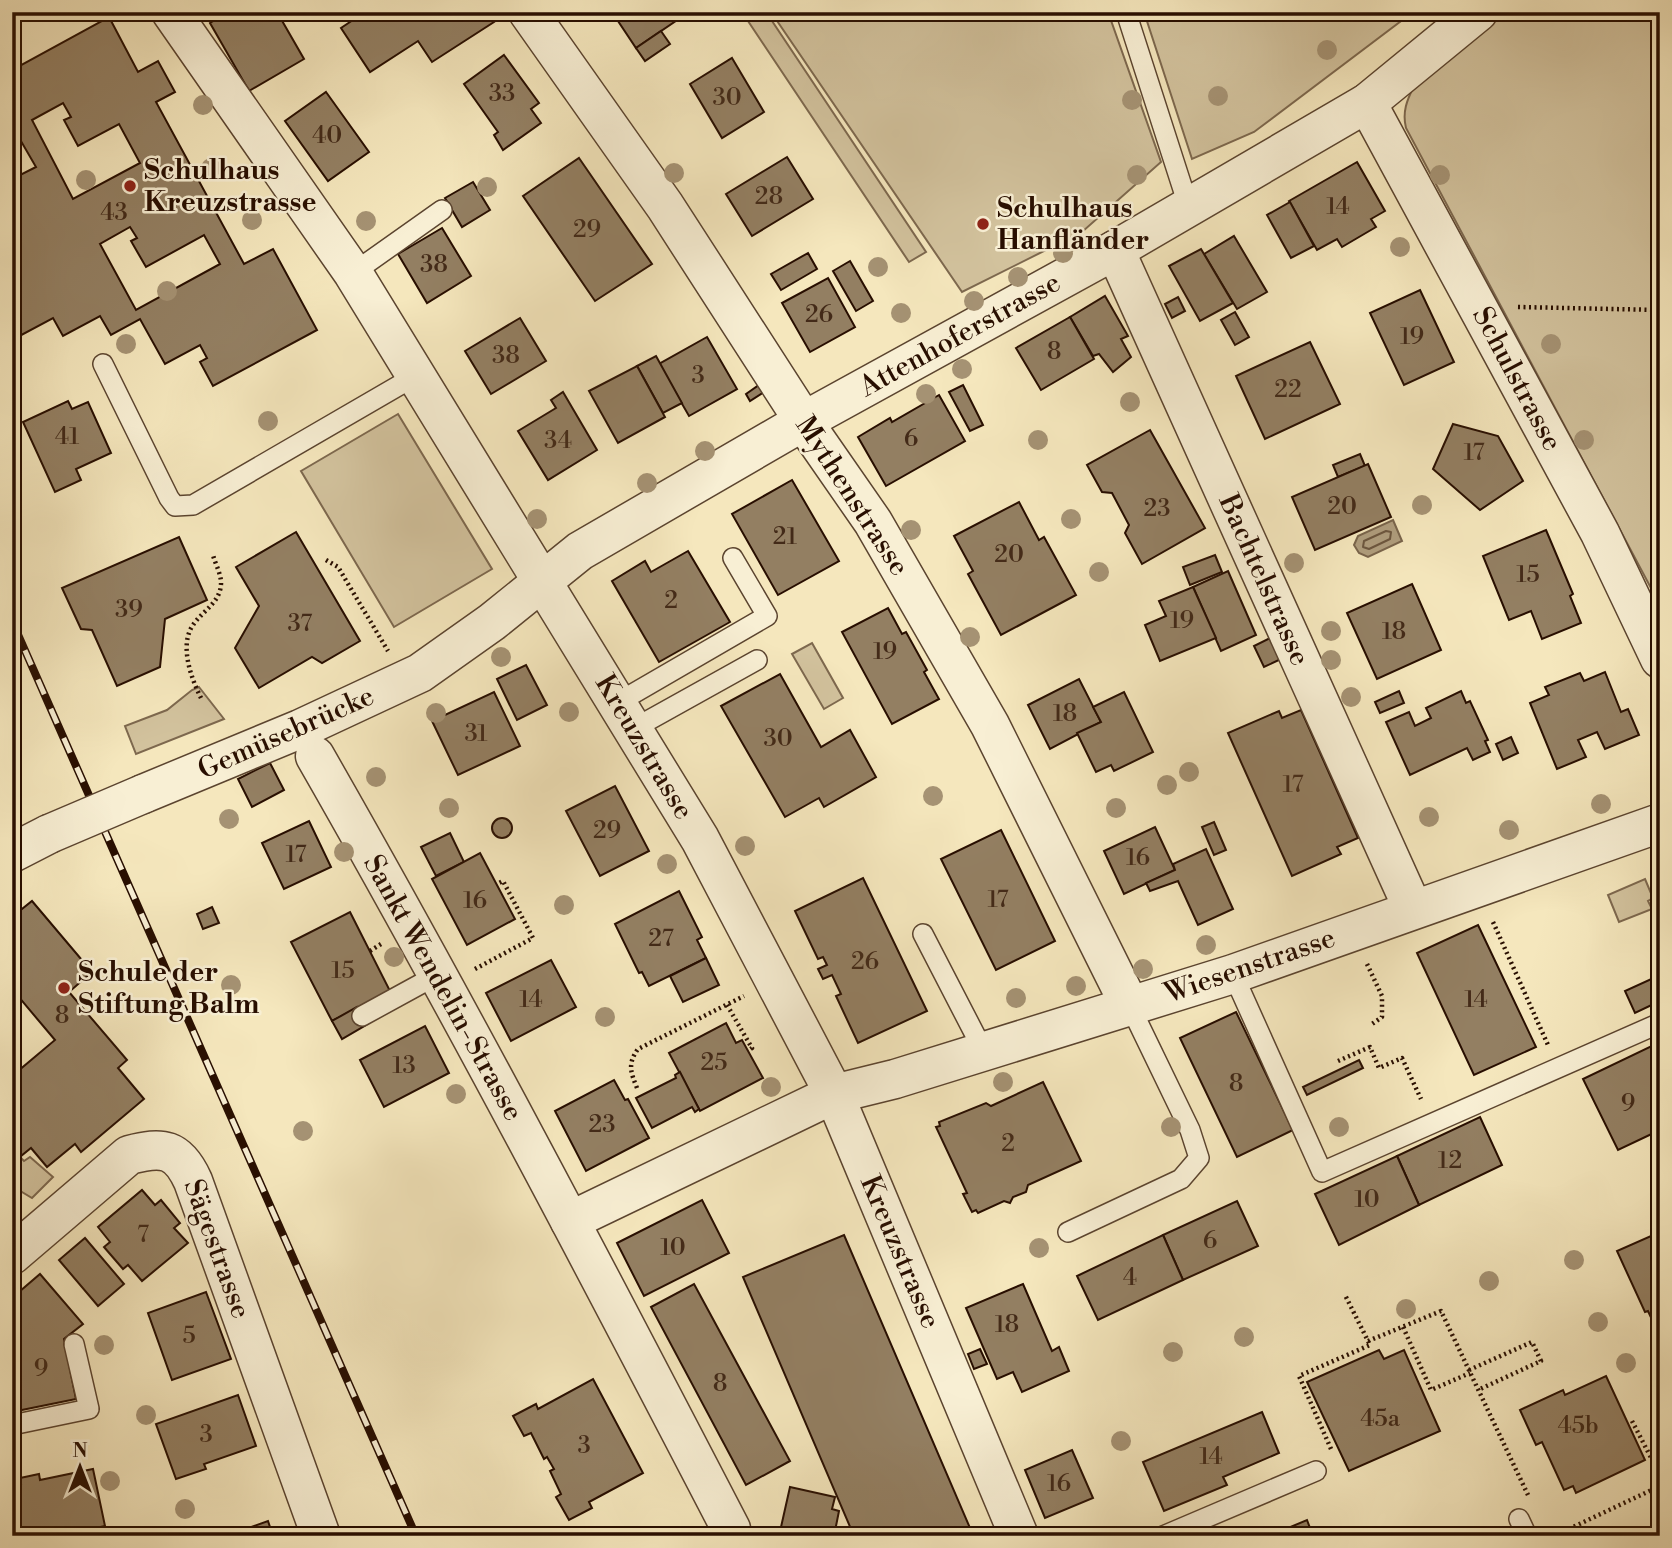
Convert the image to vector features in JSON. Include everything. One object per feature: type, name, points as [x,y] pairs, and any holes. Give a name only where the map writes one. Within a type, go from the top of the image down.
[{"type":"street","name":"Kreuzstrasse","points":[[171,12],[353,273],[700,839],[834,1094],[1019,1536]]},
{"type":"street","name":"Mythenstrasse","points":[[528,12],[665,206],[804,421],[873,522],[990,725],[1130,1006]]},
{"type":"street","name":"Attenhoferstrasse","points":[[542,582],[580,551],[804,421],[1189,208],[1367,103],[1478,12]]},
{"type":"street","name":"Schulstrasse","points":[[1367,103],[1600,533],[1660,659]]},
{"type":"street","name":"Bachtelstrasse","points":[[1115,250],[1413,909]]},
{"type":"street","name":"Gemüsebrücke","points":[[12,853],[49,834],[300,729],[420,673],[542,582]]},
{"type":"street","name":"Sankt Wendelin-Strasse","points":[[314,756],[570,1221],[727,1521],[731,1536]]},
{"type":"street","name":"Wiesenstrasse","points":[[834,1094],[985,1052],[1233,974],[1660,823]]},
{"type":"street","points":[[570,1221],[834,1094]]},
{"type":"street","name":"Sägestrasse","points":[[12,1255],[129,1156],[147,1150],[160,1150],[171,1152],[180,1158],[193,1181],[321,1536]]},
{"type":"lane","points":[[1126,12],[1189,208]]},
{"type":"lane","points":[[353,273],[442,210]]},
{"type":"lane","points":[[103,364],[175,506],[193,505],[417,375]]},
{"type":"lane","points":[[625,716],[767,616],[733,558]]},
{"type":"lane","points":[[625,716],[757,660]]},
{"type":"lane","points":[[923,934],[985,1052]]},
{"type":"lane","points":[[1233,974],[1322,1172],[1660,1023]]},
{"type":"lane","points":[[362,1016],[440,981]]},
{"type":"lane","points":[[1068,1232],[1181,1179],[1199,1158],[1190,1130],[1130,1006]]},
{"type":"lane","points":[[12,1425],[89,1409],[74,1344]]},
{"type":"lane","points":[[1163,1536],[1316,1471]]},
{"type":"path","points":[[1478,307],[1660,310]]},
{"type":"path","points":[[201,698],[193,682],[189,664],[188,634],[218,596],[221,582],[213,555]]},
{"type":"path","points":[[326,560],[338,567],[405,680]]},
{"type":"path","points":[[440,981],[533,938],[503,880],[497,884]]},
{"type":"path","points":[[1493,922],[1558,1068]]},
{"type":"path","points":[[1352,932],[1382,996],[1382,1017],[1372,1024]]},
{"type":"path","points":[[637,1088],[629,1070],[638,1049],[754,991]]},
{"type":"path","points":[[727,1005],[752,1048],[748,1051]]},
{"type":"path","points":[[1338,1061],[1370,1047],[1379,1068],[1402,1058],[1432,1123]]},
{"type":"path","points":[[1316,1471],[1338,1464],[1299,1376],[1370,1345],[1345,1295]]},
{"type":"path","points":[[1368,1341],[1441,1311],[1542,1525],[1524,1529]]},
{"type":"path","points":[[1403,1327],[1431,1390],[1532,1342],[1541,1361],[1478,1390]]},
{"type":"path","points":[[1632,1421],[1660,1475]]},
{"type":"path","points":[[1554,1536],[1660,1486]]},
{"type":"path","points":[[1654,1536],[1660,1533]]},
{"type":"shaded area","points":[[742,12],[766,12],[926,252],[909,262]]},
{"type":"shaded area","name":"Schulhaus Hanfländer","points":[[771,12],[1108,12],[1161,162],[1082,232],[962,292]]},
{"type":"shaded area","points":[[1144,12],[1413,12],[1254,132],[1192,159]]},
{"type":"shaded area","points":[[1501,12],[1660,12],[1660,605],[1406,128],[1406,106],[1414,86]]},
{"type":"shaded area","points":[[398,414],[492,569],[394,627],[301,471]]},
{"type":"shaded area","points":[[812,643],[843,698],[824,709],[792,654]]},
{"type":"shaded area","points":[[199,687],[224,719],[136,754],[125,726],[167,710]]},
{"type":"shaded area","points":[[1645,879],[1653,898],[1648,901],[1652,909],[1619,922],[1608,895]]},
{"type":"shaded area","points":[[12,1149],[24,1161],[30,1157],[53,1177],[32,1198],[12,1186]]},
{"type":"water","points":[[1393,520],[1402,541],[1368,557],[1359,553],[1354,545],[1358,536]]},
{"type":"building","points":[[228,12],[277,12],[304,59],[249,91],[210,23]]},
{"type":"building","points":[[365,12],[487,12],[494,22],[432,62],[418,41],[370,72],[341,28]]},
{"type":"building","points":[[612,12],[689,12],[636,48]]},
{"type":"building","points":[[109,17],[138,72],[158,61],[175,92],[156,102],[244,264],[273,249],[317,330],[213,386],[200,362],[207,358],[200,345],[165,364],[140,319],[111,335],[100,316],[63,336],[53,318],[12,340],[12,179],[36,167],[14,129],[12,130],[12,70]],"holes":[[[63,103],[71,117],[64,120],[78,146],[119,124],[140,163],[73,199],[32,120]],[[130,227],[137,238],[131,241],[146,267],[204,235],[220,264],[136,310],[100,244]]]},
{"type":"building","points":[[661,31],[670,44],[645,61],[636,48]]},
{"type":"building","points":[[504,55],[539,103],[531,109],[541,123],[503,150],[494,135],[498,132],[464,84]]},
{"type":"building","points":[[732,58],[764,112],[722,138],[690,84]]},
{"type":"building","points":[[326,92],[369,152],[328,181],[285,121]]},
{"type":"building","points":[[787,157],[813,199],[752,236],[726,194]]},
{"type":"building","points":[[579,158],[652,264],[595,301],[523,196]]},
{"type":"building","points":[[1357,162],[1385,211],[1371,219],[1376,227],[1342,247],[1337,239],[1317,250],[1289,201]]},
{"type":"building","points":[[473,182],[490,210],[462,227],[445,198]]},
{"type":"building","points":[[1290,202],[1314,246],[1291,258],[1267,215]]},
{"type":"building","points":[[442,228],[471,276],[427,303],[398,254]]},
{"type":"building","points":[[1234,236],[1267,292],[1237,309],[1204,254]]},
{"type":"building","points":[[1201,249],[1233,303],[1200,321],[1169,266]]},
{"type":"building","points":[[808,253],[817,269],[781,290],[771,274]]},
{"type":"building","points":[[850,261],[873,301],[856,311],[833,271]]},
{"type":"building","points":[[828,278],[855,327],[810,352],[782,303]]},
{"type":"building","points":[[1420,290],[1454,362],[1404,385],[1370,313]]},
{"type":"building","points":[[1105,296],[1128,336],[1121,339],[1131,357],[1113,372],[1099,354],[1093,356],[1070,317]]},
{"type":"building","points":[[1178,297],[1185,311],[1172,318],[1165,304]]},
{"type":"building","points":[[1235,312],[1249,337],[1235,345],[1221,320]]},
{"type":"building","points":[[1070,317],[1094,359],[1041,390],[1016,348]]},
{"type":"building","points":[[520,318],[546,361],[491,394],[465,351]]},
{"type":"building","points":[[707,337],[737,389],[689,416],[659,364]]},
{"type":"building","points":[[1310,342],[1340,404],[1265,439],[1236,376]]},
{"type":"building","points":[[656,356],[682,403],[663,413],[637,366]]},
{"type":"building","points":[[637,366],[665,417],[618,443],[589,391]]},
{"type":"building","points":[[759,385],[764,392],[750,401],[746,394]]},
{"type":"building","points":[[963,385],[983,425],[970,431],[949,392]]},
{"type":"building","points":[[563,392],[597,450],[548,480],[518,431],[556,408],[551,400]]},
{"type":"building","points":[[939,395],[965,441],[886,486],[858,437],[890,418],[892,422]]},
{"type":"building","points":[[68,401],[72,409],[88,402],[111,453],[76,469],[81,480],[55,492],[23,422]]},
{"type":"building","points":[[1453,424],[1498,436],[1523,481],[1480,510],[1433,469]]},
{"type":"building","points":[[1150,430],[1205,528],[1142,564],[1125,533],[1129,525],[1112,493],[1102,492],[1087,465]]},
{"type":"building","points":[[1360,454],[1365,466],[1338,477],[1333,465]]},
{"type":"building","points":[[1368,464],[1391,517],[1315,550],[1292,497]]},
{"type":"building","points":[[792,480],[839,561],[778,595],[732,514]]},
{"type":"building","points":[[1019,502],[1039,540],[1044,537],[1076,595],[1001,635],[968,574],[973,571],[954,536]]},
{"type":"building","points":[[1546,530],[1573,594],[1570,596],[1581,623],[1542,639],[1531,611],[1509,620],[1483,556]]},
{"type":"building","points":[[296,532],[360,641],[322,663],[312,657],[259,688],[235,648],[259,606],[236,567]]},
{"type":"building","points":[[179,537],[207,600],[165,619],[160,667],[117,686],[92,630],[81,629],[62,588]]},
{"type":"building","points":[[688,551],[730,622],[659,662],[612,581],[645,561],[651,572]]},
{"type":"building","points":[[1215,555],[1222,572],[1190,585],[1183,567]]},
{"type":"building","points":[[1228,571],[1256,635],[1221,651],[1193,587]]},
{"type":"building","points":[[1412,584],[1441,650],[1377,679],[1347,613]]},
{"type":"building","points":[[1193,587],[1216,638],[1160,661],[1145,625],[1166,616],[1159,601]]},
{"type":"building","points":[[888,608],[902,634],[906,632],[939,699],[892,724],[842,632]]},
{"type":"building","points":[[1270,638],[1281,659],[1264,667],[1254,646]]},
{"type":"building","points":[[526,665],[547,705],[517,720],[497,679]]},
{"type":"building","points":[[1605,672],[1621,712],[1628,709],[1639,735],[1605,749],[1597,732],[1578,740],[1586,757],[1557,769],[1530,703],[1549,695],[1545,687],[1580,673],[1584,681]]},
{"type":"building","points":[[780,674],[821,747],[850,730],[876,777],[824,807],[819,798],[785,817],[721,706]]},
{"type":"building","points":[[1079,679],[1101,722],[1050,749],[1028,705]]},
{"type":"building","points":[[1399,691],[1404,703],[1380,713],[1375,702]]},
{"type":"building","points":[[1461,691],[1466,703],[1470,701],[1488,740],[1485,741],[1490,752],[1473,760],[1467,748],[1410,775],[1386,722],[1409,712],[1415,726],[1431,718],[1426,708]]},
{"type":"building","points":[[494,692],[520,746],[458,775],[432,721]]},
{"type":"building","points":[[1124,692],[1153,752],[1114,771],[1111,765],[1096,772],[1077,733],[1101,722],[1093,707]]},
{"type":"building","points":[[1301,710],[1358,838],[1337,847],[1341,854],[1292,876],[1228,733],[1279,711],[1282,718]]},
{"type":"building","points":[[1511,737],[1518,753],[1503,760],[1496,744]]},
{"type":"building","points":[[270,763],[284,790],[252,807],[238,779]]},
{"type":"building","points":[[615,786],[649,851],[600,876],[566,811]]},
{"type":"building","points":[[502,818],[509,821],[512,828],[509,835],[502,838],[495,835],[492,828],[495,821]]},
{"type":"building","points":[[309,821],[331,867],[284,889],[262,843]]},
{"type":"building","points":[[1214,822],[1226,850],[1214,855],[1202,827]]},
{"type":"building","points":[[1155,827],[1175,870],[1124,894],[1104,851]]},
{"type":"building","points":[[1001,830],[1055,941],[996,970],[941,859]]},
{"type":"building","points":[[450,833],[464,862],[436,876],[421,847]]},
{"type":"building","points":[[1206,849],[1233,909],[1198,925],[1178,881],[1150,891],[1146,883],[1175,870],[1173,864]]},
{"type":"building","points":[[480,853],[515,919],[467,945],[432,879]]},
{"type":"building","points":[[863,878],[927,1011],[858,1043],[836,996],[841,994],[832,975],[823,979],[818,969],[827,965],[823,957],[818,959],[795,911]]},
{"type":"building","points":[[679,891],[702,937],[697,940],[706,958],[649,986],[642,972],[639,973],[615,924]]},
{"type":"building","points":[[32,901],[92,972],[69,992],[127,1060],[118,1068],[144,1099],[81,1152],[75,1144],[47,1167],[31,1148],[21,1156],[12,1145],[12,1064],[18,1071],[55,1040],[12,989],[12,917]]},
{"type":"building","points":[[212,907],[219,923],[203,929],[197,914]]},
{"type":"building","points":[[350,912],[390,991],[332,1021],[291,942]]},
{"type":"building","points":[[1478,925],[1536,1047],[1474,1075],[1417,953]]},
{"type":"building","points":[[706,958],[719,985],[683,1002],[670,976]]},
{"type":"building","points":[[551,960],[576,1007],[511,1041],[486,993]]},
{"type":"building","points":[[1660,975],[1660,1001],[1635,1013],[1625,991]]},
{"type":"building","points":[[357,1007],[366,1025],[342,1039],[332,1021]]},
{"type":"building","points":[[1236,1012],[1293,1130],[1237,1157],[1180,1038]]},
{"type":"building","points":[[726,1023],[736,1043],[742,1040],[763,1078],[700,1111],[669,1053]]},
{"type":"building","points":[[425,1026],[449,1073],[384,1107],[360,1060]]},
{"type":"building","points":[[1660,1042],[1660,1130],[1618,1150],[1583,1079]]},
{"type":"building","points":[[1359,1060],[1363,1068],[1307,1095],[1303,1087]]},
{"type":"building","points":[[680,1072],[699,1109],[695,1112],[692,1107],[652,1128],[636,1098],[676,1078],[675,1075]]},
{"type":"building","points":[[614,1080],[625,1100],[628,1099],[649,1138],[586,1171],[555,1111]]},
{"type":"building","points":[[1043,1082],[1081,1161],[1028,1185],[1026,1192],[1013,1197],[1010,1203],[1004,1201],[978,1213],[976,1210],[972,1212],[963,1194],[967,1193],[936,1127],[940,1126],[939,1122],[986,1103],[991,1106]]},
{"type":"building","points":[[1480,1117],[1502,1165],[1419,1205],[1397,1156]]},
{"type":"building","points":[[1397,1156],[1419,1205],[1339,1245],[1315,1194]]},
{"type":"building","points":[[142,1190],[155,1205],[161,1200],[180,1223],[174,1228],[188,1243],[142,1281],[128,1265],[123,1269],[104,1247],[110,1242],[98,1227]]},
{"type":"building","points":[[702,1200],[729,1253],[644,1296],[617,1243]]},
{"type":"building","points":[[1237,1201],[1258,1246],[1183,1280],[1163,1235]]},
{"type":"building","points":[[1660,1232],[1660,1337],[1648,1311],[1645,1312],[1617,1251]]},
{"type":"building","points":[[844,1235],[972,1536],[854,1536],[743,1277]]},
{"type":"building","points":[[1163,1235],[1183,1280],[1098,1320],[1077,1276]]},
{"type":"building","points":[[85,1238],[124,1284],[98,1306],[59,1260]]},
{"type":"building","points":[[40,1274],[83,1324],[64,1339],[76,1399],[12,1412],[12,1298]]},
{"type":"building","points":[[694,1284],[790,1461],[746,1485],[651,1307]]},
{"type":"building","points":[[1023,1284],[1052,1351],[1059,1347],[1069,1371],[1022,1392],[1013,1372],[997,1379],[966,1308]]},
{"type":"building","points":[[206,1292],[231,1359],[172,1380],[148,1313]]},
{"type":"building","points":[[980,1349],[987,1364],[974,1369],[968,1354]]},
{"type":"building","points":[[1379,1350],[1384,1359],[1404,1350],[1440,1431],[1349,1471],[1307,1382]]},
{"type":"building","points":[[1606,1376],[1645,1460],[1576,1493],[1573,1486],[1564,1490],[1542,1442],[1536,1445],[1520,1410],[1563,1390],[1565,1395]]},
{"type":"building","points":[[593,1379],[643,1473],[589,1502],[592,1508],[569,1520],[556,1497],[561,1494],[550,1471],[554,1469],[547,1457],[544,1459],[531,1433],[524,1436],[513,1416],[536,1404],[538,1409]]},
{"type":"building","points":[[238,1395],[256,1446],[204,1464],[206,1469],[176,1479],[156,1424]]},
{"type":"building","points":[[1262,1412],[1279,1453],[1223,1477],[1227,1485],[1164,1511],[1143,1462]]},
{"type":"building","points":[[1072,1450],[1093,1498],[1045,1518],[1025,1470]]},
{"type":"building","points":[[93,1469],[105,1526],[59,1536],[12,1536],[12,1486],[21,1484],[20,1478],[39,1474],[40,1480]]},
{"type":"building","points":[[790,1487],[835,1497],[832,1509],[839,1511],[834,1536],[779,1536]]},
{"type":"building","points":[[1307,1520],[1313,1536],[1269,1536]]},
{"type":"building","points":[[268,1521],[273,1536],[226,1536]]},
{"type":"railway","points":[[12,621],[416,1536]]},
{"type":"place","name":"Schulhaus Kreuzstrasse","points":[[130,186]]},
{"type":"place","name":"Schulhaus Hanfländer","points":[[983,224]]},
{"type":"place","name":"Schule der Stiftung Balm","points":[[64,988]]}]
